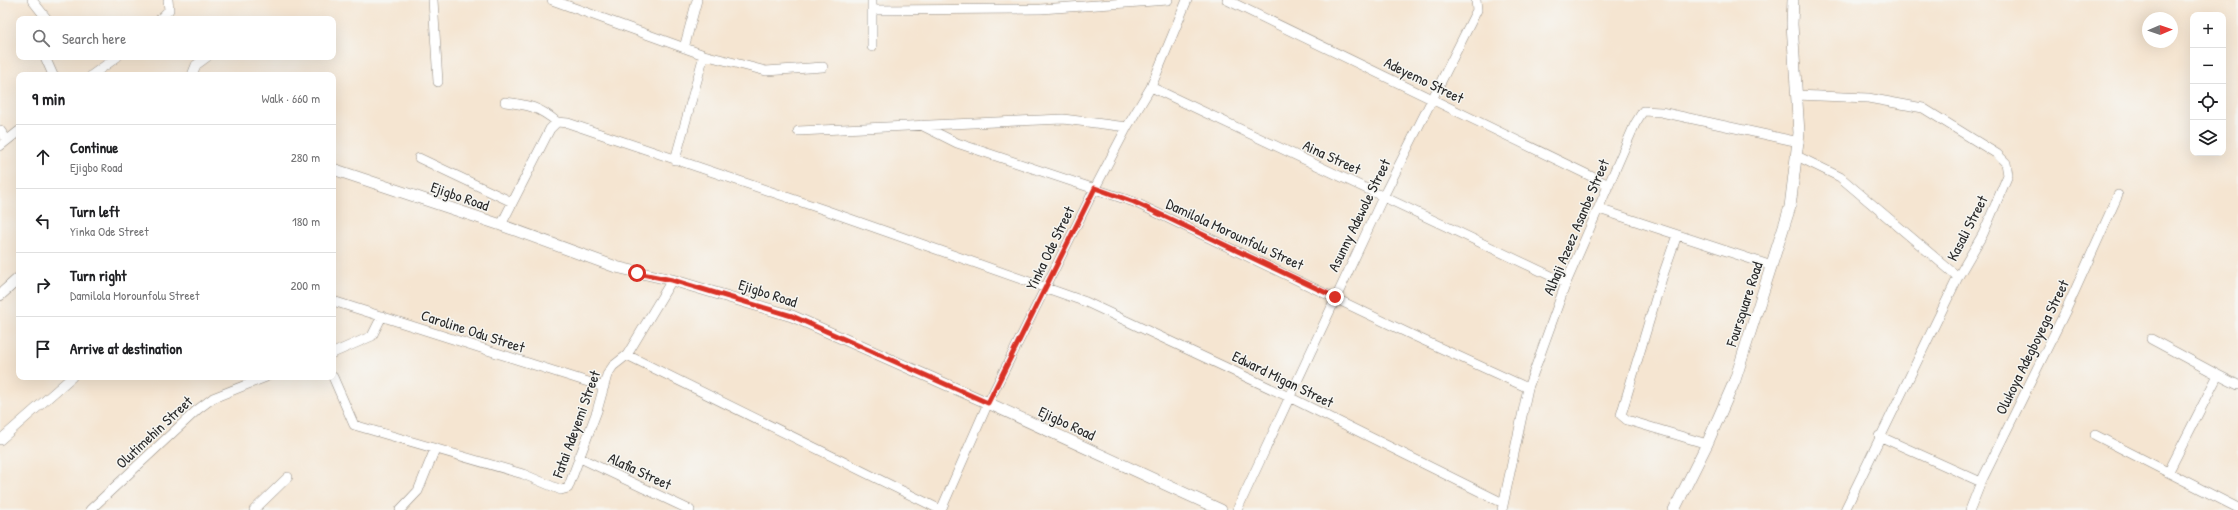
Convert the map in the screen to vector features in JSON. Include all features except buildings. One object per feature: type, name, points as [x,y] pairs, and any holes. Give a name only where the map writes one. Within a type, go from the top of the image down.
[{"type":"street","points":[[32,0],[45,16]]},
{"type":"street","points":[[163,16],[170,10],[168,0]]},
{"type":"street","points":[[433,0],[438,82]]},
{"type":"street","points":[[552,0],[684,48],[766,71],[824,67]]},
{"type":"street","points":[[684,48],[697,0]]},
{"type":"street","points":[[872,0],[872,48]]},
{"type":"street","points":[[872,10],[1041,9],[1168,0]]},
{"type":"street","name":"Yinka Ode Street","points":[[941,510],[988,403],[1095,188],[1127,127],[1151,87],[1187,0]]},
{"type":"street","name":"Adeyemo Street","points":[[1227,0],[1609,185]]},
{"type":"street","name":"Asunny Adewole Street","points":[[1237,510],[1335,297],[1430,99],[1477,10],[1476,0]]},
{"type":"street","name":"Foursquare Road","points":[[1674,510],[1735,380],[1790,206],[1799,142],[1792,24],[1793,0]]},
{"type":"street","points":[[675,160],[704,54]]},
{"type":"street","points":[[46,60],[52,72]]},
{"type":"street","points":[[96,72],[112,60]]},
{"type":"street","points":[[193,72],[196,65],[204,60]]},
{"type":"street","name":"Aina Street","points":[[1151,87],[1566,283]]},
{"type":"street","name":"Kasali Street","points":[[1796,95],[1868,98],[1923,108],[1997,154],[2006,163],[2008,175],[1983,234],[1958,277],[1879,436],[1845,510]]},
{"type":"street","points":[[501,225],[550,129],[557,122],[543,110],[527,104],[505,102]]},
{"type":"street","name":"Alhaji Azeez Asanbe Street","points":[[1503,507],[1528,388],[1566,283],[1635,124],[1643,111],[1662,112],[1799,142]]},
{"type":"street","points":[[798,131],[1063,119],[1127,127]]},
{"type":"street","name":"Edward Migan Street","points":[[557,122],[568,123],[1047,287],[1086,302],[1289,397],[1503,507]]},
{"type":"street","name":"Damilola Morounfolu Street","points":[[921,126],[957,143],[1134,202],[1528,388]]},
{"type":"street","points":[[0,130],[7,140]]},
{"type":"street","points":[[0,146],[16,133]]},
{"type":"street","points":[[1797,156],[1840,177],[1958,277]]},
{"type":"street","points":[[419,158],[512,202]]},
{"type":"street","name":"Ejigbo Road","points":[[336,170],[501,225],[616,267],[672,280],[792,316],[988,403],[1220,510]]},
{"type":"street","name":"Olukoya Adegboyega Street","points":[[1970,510],[1981,482],[2067,308],[2118,195]]},
{"type":"street","points":[[1599,209],[1772,266]]},
{"type":"street","points":[[1677,235],[1662,278],[1621,415],[1627,420],[1706,444]]},
{"type":"street","name":"Fatai Adeyemi Street","points":[[334,380],[354,425],[523,474],[562,490],[568,488],[578,457],[597,411],[604,387],[613,366],[627,355],[672,280]]},
{"type":"street","points":[[0,295],[16,281]]},
{"type":"street","name":"Caroline Odu Street","points":[[336,302],[604,387]]},
{"type":"street","points":[[336,352],[372,336],[382,316]]},
{"type":"street","points":[[2151,339],[2238,385]]},
{"type":"street","points":[[627,355],[941,510]]},
{"type":"street","points":[[2169,471],[2218,375]]},
{"type":"street","points":[[0,440],[69,380]]},
{"type":"street","name":"Olutimehin Street","points":[[90,510],[197,410],[213,398],[258,380]]},
{"type":"street","points":[[2095,435],[2169,471],[2238,508]]},
{"type":"street","points":[[1879,436],[1981,482]]},
{"type":"street","points":[[400,510],[418,491],[435,449]]},
{"type":"street","name":"Alafia Street","points":[[578,457],[690,510]]},
{"type":"street","points":[[254,510],[288,478]]},
{"type":"route","points":[[637,273],[672,280],[792,316],[988,403],[1095,188],[1134,202],[1335,297]]}]
